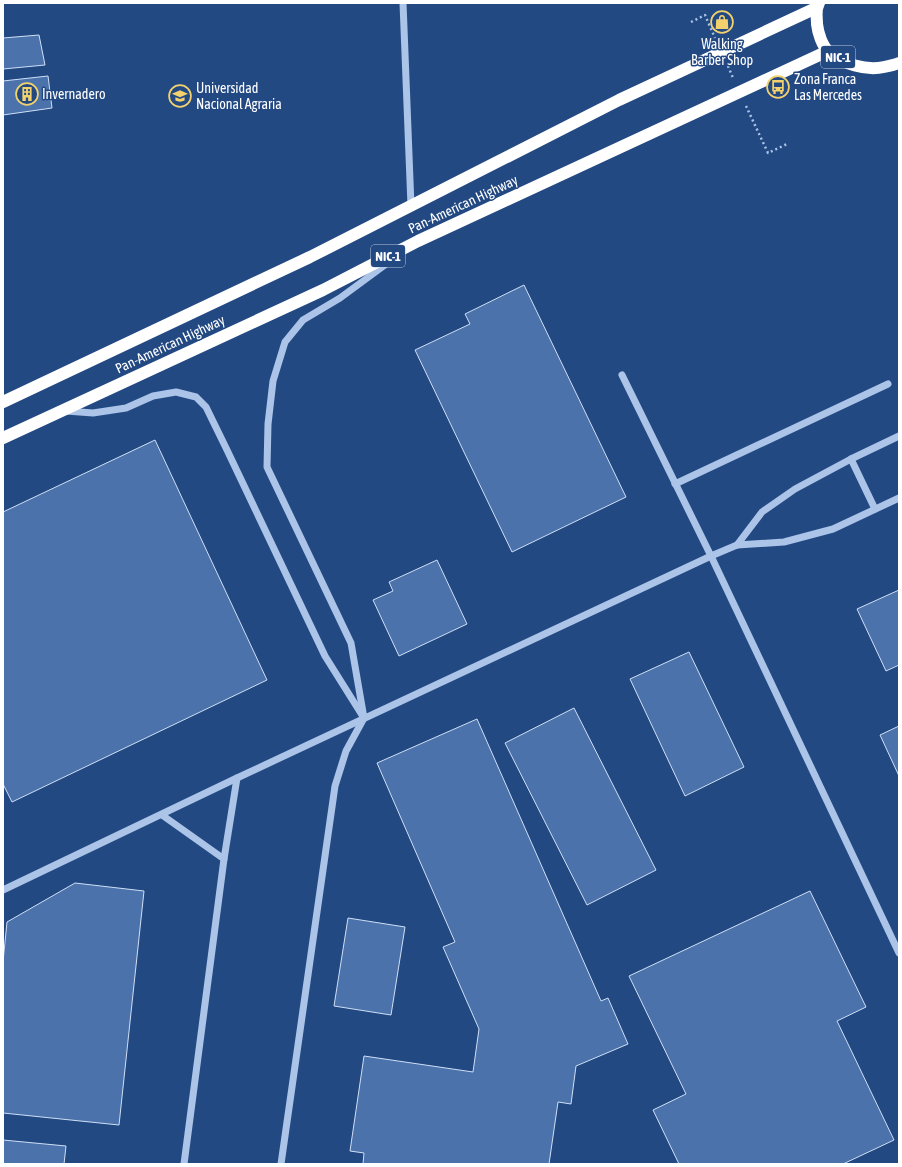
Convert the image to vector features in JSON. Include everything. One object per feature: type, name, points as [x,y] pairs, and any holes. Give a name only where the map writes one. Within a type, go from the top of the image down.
[{"type":"highway","name":"Pan-American Highway","points":[[3,402],[310,257],[619,100],[817,6]]},
{"type":"highway","name":"NIC-1","points":[[817,6],[818,29],[821,39],[828,51],[846,62],[865,68],[883,68],[899,63]]},
{"type":"highway","name":"Pan-American Highway","points":[[3,438],[323,290],[418,241],[828,51]]},
{"type":"street","points":[[404,3],[411,206]]},
{"type":"street","points":[[281,1164],[335,786],[346,751],[364,718],[351,643],[267,467],[268,424],[273,381],[285,342],[304,320],[340,298],[418,241]]},
{"type":"street","points":[[622,375],[711,556],[899,953]]},
{"type":"street","points":[[675,484],[888,384]]},
{"type":"street","points":[[60,411],[93,413],[126,408],[153,396],[176,392],[196,397],[206,407],[228,450],[325,656],[364,718]]},
{"type":"street","points":[[737,545],[762,512],[795,489],[851,459],[899,436]]},
{"type":"street","points":[[851,459],[875,509]]},
{"type":"street","points":[[3,890],[364,718],[711,556],[737,545],[784,542],[833,528],[899,498]]},
{"type":"street","points":[[184,1164],[224,859],[237,778]]},
{"type":"street","points":[[162,815],[224,859]]},
{"type":"path","points":[[691,22],[704,15]]},
{"type":"path","points":[[768,153],[787,144]]},
{"type":"building","name":"Invernadero","points":[[39,35],[45,65],[3,69],[3,38]]},
{"type":"building","name":"Invernadero","points":[[48,76],[52,108],[3,115],[3,81]]},
{"type":"building","points":[[524,285],[626,497],[512,552],[415,350],[470,324],[465,314]]},
{"type":"building","points":[[155,440],[267,680],[12,802],[3,784],[3,512]]},
{"type":"building","points":[[437,560],[467,624],[399,656],[373,600],[393,591],[389,582]]},
{"type":"building","points":[[899,590],[899,665],[886,671],[857,609]]},
{"type":"building","points":[[689,652],[744,767],[685,796],[630,679]]},
{"type":"building","points":[[574,708],[656,870],[587,905],[505,743]]},
{"type":"building","points":[[477,719],[601,1001],[608,998],[628,1044],[576,1066],[571,1104],[558,1102],[549,1164],[363,1164],[364,1153],[350,1151],[364,1056],[473,1072],[479,1029],[443,947],[455,942],[377,763]]},
{"type":"building","points":[[899,726],[899,776],[880,735]]},
{"type":"building","points":[[75,883],[144,891],[119,1125],[3,1113],[3,962],[7,922]]},
{"type":"building","points":[[810,891],[866,1007],[837,1021],[894,1140],[843,1164],[679,1164],[653,1110],[686,1094],[629,976]]},
{"type":"building","points":[[348,918],[405,927],[391,1015],[334,1006]]},
{"type":"building","points":[[3,1140],[66,1146],[64,1164],[3,1164]]},
{"type":"place","name":"Walking Barber Shop","points":[[722,22]]},
{"type":"place","name":"Zona Franca Las Mercedes","points":[[778,87]]},
{"type":"place","name":"Invernadero","points":[[27,94]]},
{"type":"place","name":"Universidad Nacional Agraria","points":[[180,96]]}]
